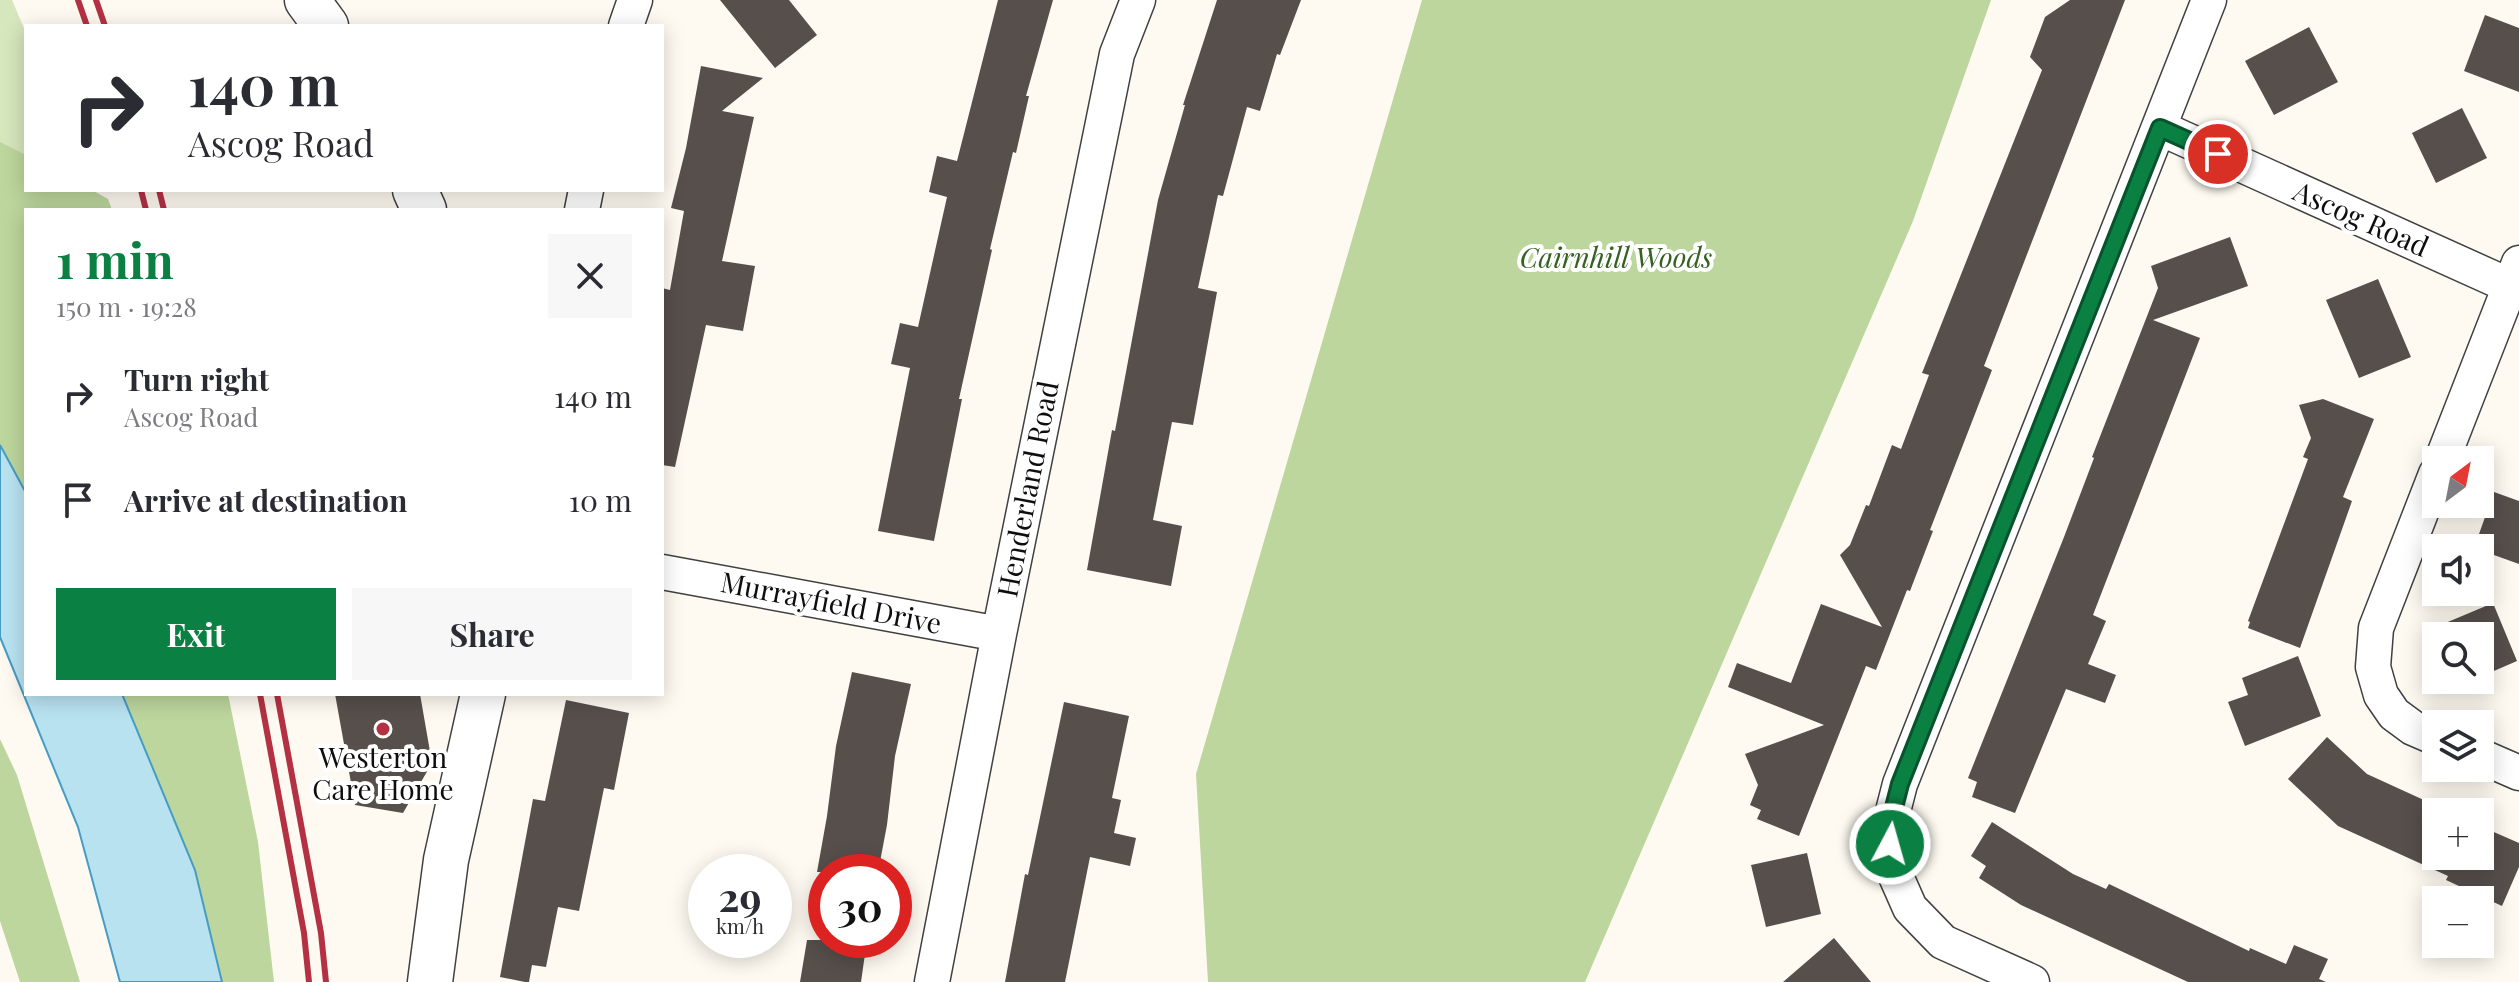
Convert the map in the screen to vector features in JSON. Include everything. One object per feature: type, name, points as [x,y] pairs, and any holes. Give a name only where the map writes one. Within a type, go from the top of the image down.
[{"type":"street","points":[[307,0],[325,24]]},
{"type":"street","points":[[627,24],[635,0]]},
{"type":"street","name":"Henderland Road","points":[[932,982],[1117,54],[1138,0]]},
{"type":"street","points":[[2032,982],[1943,942],[1910,908],[1891,865],[1890,823],[1900,784],[2209,0]]},
{"type":"street","name":"Ascog Road","points":[[2160,128],[2516,279]]},
{"type":"street","points":[[2448,446],[2516,279]]},
{"type":"street","points":[[2422,510],[2376,628],[2373,667],[2381,695],[2394,714],[2422,732]]},
{"type":"street","name":"Murrayfield Drive","points":[[664,572],[999,634]]},
{"type":"street","points":[[430,982],[446,860],[483,696]]},
{"type":"street","points":[[2494,762],[2519,773]]},
{"type":"green space","points":[[0,0],[12,0],[24,28],[24,165],[0,159]]},
{"type":"green space","name":"Cairnhill Woods","points":[[1422,0],[1991,0],[1913,221],[1585,982],[1208,982],[1196,774]]},
{"type":"green space","points":[[0,142],[24,154],[24,192],[96,192],[108,199],[111,208],[24,208],[24,489],[0,445]]},
{"type":"green space","points":[[123,696],[228,696],[258,842],[274,982],[222,982],[195,870]]},
{"type":"green space","points":[[0,739],[17,775],[80,982],[20,982],[0,921]]},
{"type":"water","points":[[0,445],[24,489],[24,695],[0,637]]},
{"type":"water","points":[[24,696],[123,696],[195,870],[222,982],[120,982],[78,827]]},
{"type":"building","points":[[720,0],[789,0],[817,35],[775,68]]},
{"type":"building","points":[[998,0],[1053,0],[1026,96],[1029,96],[1016,153],[1013,152],[990,249],[934,541],[878,531],[910,368],[891,364],[900,323],[918,327],[947,197],[929,192],[937,156],[957,161]]},
{"type":"building","points":[[1217,0],[1301,0],[1280,55],[1277,54],[1260,111],[1247,107],[1223,196],[1218,195],[1198,288],[1217,292],[1193,425],[1172,422],[1153,520],[1182,526],[1171,586],[1087,570],[1158,200],[1183,105]]},
{"type":"building","points":[[2070,0],[2125,0],[1984,366],[1992,370],[1930,530],[1933,531],[1910,591],[1907,590],[1876,670],[1866,666],[1799,836],[1757,819],[1761,810],[1750,805],[1758,785],[1745,754],[1824,725],[1728,687],[1737,663],[1791,683],[1821,604],[1882,627],[1840,555],[1850,545],[1866,505],[1869,506],[1892,445],[1901,449],[1929,375],[1922,373],[2042,70],[2030,57],[2045,17]]},
{"type":"building","points":[[2485,15],[2519,28],[2519,92],[2464,71]]},
{"type":"building","points":[[2309,27],[2338,82],[2274,115],[2245,61]]},
{"type":"building","points":[[701,66],[763,78],[722,111],[754,117],[722,261],[755,266],[743,331],[706,325],[675,467],[664,465],[664,288],[670,290],[684,211],[671,208]]},
{"type":"building","points":[[2462,108],[2487,158],[2436,183],[2412,133]]},
{"type":"building","points":[[2230,237],[2248,286],[2153,320],[2200,338],[2093,615],[2106,621],[2088,664],[2116,675],[2105,703],[2066,689],[2015,813],[1972,797],[1977,782],[1968,778],[2158,288],[2151,266]]},
{"type":"building","points":[[2378,279],[2411,357],[2359,378],[2326,300]]},
{"type":"building","points":[[2323,399],[2374,419],[2343,497],[2352,501],[2300,648],[2248,628],[2248,621],[2308,459],[2303,457],[2311,438],[2299,405]]},
{"type":"building","points":[[2494,492],[2519,501],[2519,564],[2494,555],[2494,534],[2479,534],[2485,518],[2494,518]]},
{"type":"building","points":[[2494,605],[2517,661],[2494,671],[2494,622],[2448,622]]},
{"type":"building","points":[[2298,656],[2321,716],[2245,746],[2228,702],[2248,695],[2242,678]]},
{"type":"building","points":[[852,672],[911,684],[895,756],[881,854],[820,854],[836,746]]},
{"type":"building","name":"Westerton Care Home","points":[[335,696],[420,696],[432,763],[403,813],[355,805]]},
{"type":"building","points":[[566,700],[629,713],[614,790],[604,788],[579,911],[558,907],[546,967],[532,965],[529,982],[525,982],[500,977],[533,799],[545,801]]},
{"type":"building","points":[[1064,702],[1129,716],[1112,798],[1121,800],[1114,833],[1136,838],[1130,866],[1090,857],[1065,982],[1005,982],[1025,874],[1028,875]]},
{"type":"building","points":[[2327,737],[2367,774],[2422,799],[2422,864],[2338,826],[2288,779]]},
{"type":"building","points":[[1992,822],[2073,874],[2106,889],[2109,884],[2249,951],[2250,948],[2286,964],[2294,945],[2328,959],[2319,979],[2326,982],[2188,982],[2021,905],[1979,878],[1986,866],[1971,856]]},
{"type":"building","points":[[2494,832],[2519,843],[2519,867],[2502,906],[2494,902],[2494,886],[2459,886],[2446,880],[2448,876],[2435,870],[2494,870]]},
{"type":"building","points":[[1807,853],[1821,914],[1766,927],[1751,865]]},
{"type":"building","points":[[1834,938],[1871,982],[1783,982]]},
{"type":"building","points":[[807,940],[808,958],[864,958],[861,982],[800,982]]},
{"type":"railway","points":[[78,0],[86,24]]},
{"type":"railway","points":[[96,0],[104,24]]},
{"type":"railway","points":[[142,192],[146,208]]},
{"type":"railway","points":[[160,192],[164,208]]},
{"type":"railway","points":[[260,696],[304,933],[309,982]]},
{"type":"railway","points":[[277,696],[321,933],[326,982]]},
{"type":"place","name":"Westerton Care Home","points":[[383,729]]},
{"type":"route","points":[[1890,844],[1890,823],[1900,784],[2160,128],[2218,154]]}]
